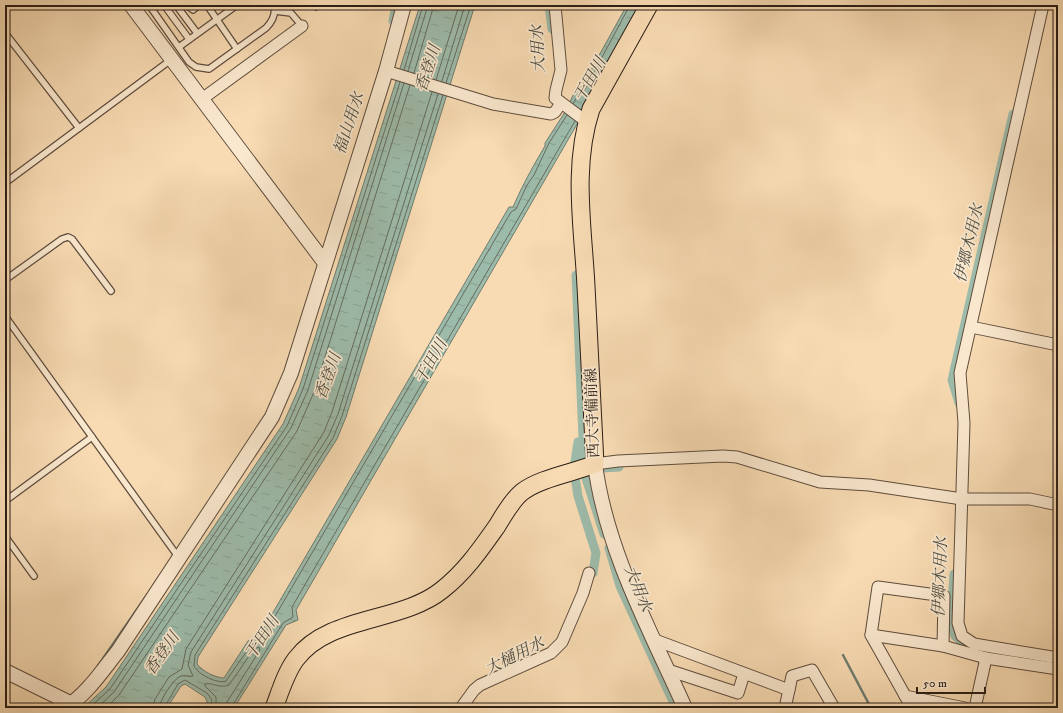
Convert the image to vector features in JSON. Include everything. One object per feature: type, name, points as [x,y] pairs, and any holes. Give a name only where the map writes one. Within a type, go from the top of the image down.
[{"type":"main road","name":"西大寺備前線","points":[[274,708],[296,659],[314,642],[338,630],[410,607],[441,591],[472,563],[510,506],[522,492],[540,483],[595,464],[586,284],[580,212],[580,159],[584,121],[649,5]]},
{"type":"street","points":[[131,5],[325,262]]},
{"type":"street","points":[[5,671],[69,706],[95,681],[118,651],[272,417],[291,373],[325,262],[390,72],[404,5]]},
{"type":"street","points":[[555,5],[561,70],[555,98],[584,121]]},
{"type":"street","points":[[1043,5],[960,373],[964,423],[958,623],[962,636],[974,644],[1058,658]]},
{"type":"street","points":[[202,99],[302,26]]},
{"type":"street","points":[[390,72],[493,104],[551,114],[563,104]]},
{"type":"street","points":[[971,327],[1058,345]]},
{"type":"street","points":[[686,708],[623,569],[602,506],[595,464],[618,461],[723,456],[737,458],[820,482],[869,485],[962,499],[1030,500],[1058,505]]},
{"type":"street","points":[[461,708],[474,690],[480,685],[551,653],[562,642],[583,593],[589,573]]},
{"type":"street","points":[[912,708],[871,635],[878,587],[944,596],[943,646]]},
{"type":"street","points":[[871,635],[943,646],[986,658],[1058,669]]},
{"type":"street","points":[[654,640],[789,690]]},
{"type":"street","points":[[975,708],[986,658]]},
{"type":"street","points":[[668,670],[738,693],[744,674]]},
{"type":"street","points":[[785,708],[792,676],[812,670],[834,708]]},
{"type":"street","points":[[905,696],[965,708]]},
{"type":"lane","points":[[149,5],[189,62],[196,67],[208,69],[266,28],[271,23],[274,8],[291,13],[302,26]]},
{"type":"lane","points":[[164,5],[189,39]]},
{"type":"lane","points":[[187,5],[193,10],[199,5]]},
{"type":"lane","points":[[207,5],[237,49]]},
{"type":"lane","points":[[178,47],[237,5]]},
{"type":"lane","points":[[177,6],[197,33]]},
{"type":"lane","points":[[5,33],[79,128]]},
{"type":"lane","points":[[5,183],[172,59]]},
{"type":"lane","points":[[5,280],[62,239],[68,238],[72,239],[111,291]]},
{"type":"lane","points":[[5,316],[179,558]]},
{"type":"lane","points":[[5,502],[92,437]]},
{"type":"lane","points":[[5,536],[34,576]]},
{"type":"water","points":[[420,5],[475,5],[346,417],[337,439],[198,657],[197,664],[199,667],[217,677],[224,678],[248,641],[257,637],[264,628],[509,207],[513,207],[520,191],[545,146],[545,143],[565,112],[577,87],[581,88],[627,5],[646,5],[296,610],[298,620],[286,625],[234,708],[205,708],[208,704],[205,697],[185,684],[181,686],[167,708],[83,708],[106,687],[283,424],[299,388]]},
{"type":"waterway","points":[[316,10],[323,5]]},
{"type":"waterway","name":"福山用水","points":[[393,21],[396,5]]},
{"type":"waterway","name":"大用水","points":[[549,5],[552,29]]},
{"type":"waterway","name":"伊郷木用水","points":[[959,403],[952,380],[1013,114]]},
{"type":"waterway","name":"大用水","points":[[576,275],[584,461]]},
{"type":"waterway","name":"大樋用水","points":[[574,468],[578,442]]},
{"type":"waterway","points":[[602,468],[619,467]]},
{"type":"waterway","name":"大用水","points":[[585,475],[604,534]]},
{"type":"waterway","name":"大樋用水","points":[[575,477],[578,496],[596,553],[593,573]]},
{"type":"waterway","name":"大用水","points":[[609,548],[620,586],[676,708]]},
{"type":"waterway","name":"伊郷木用水","points":[[954,574],[951,623],[955,636],[965,644]]},
{"type":"waterway","points":[[95,670],[147,595]]},
{"type":"waterway","points":[[843,655],[871,708]]},
{"type":"water label","name":"香登川","points":[[427,68]]},
{"type":"water label","name":"干田川","points":[[589,79]]},
{"type":"water label","name":"干田川","points":[[430,361]]},
{"type":"water label","name":"香登川","points":[[327,376]]},
{"type":"water label","name":"干田川","points":[[261,637]]},
{"type":"water label","name":"香登川","points":[[161,653]]}]
